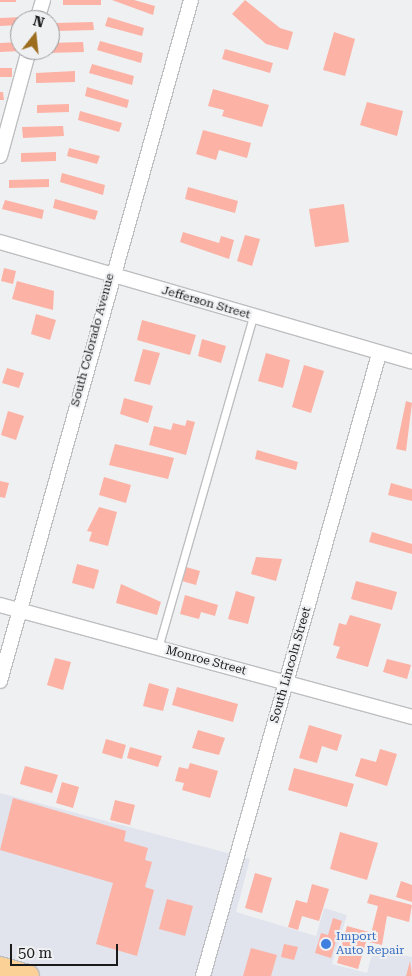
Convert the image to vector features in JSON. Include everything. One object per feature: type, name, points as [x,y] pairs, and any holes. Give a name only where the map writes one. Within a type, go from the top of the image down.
[{"type":"main road","points":[[0,968],[28,976]]},
{"type":"street","name":"South Colorado Avenue","points":[[0,681],[111,275],[191,0]]},
{"type":"street","points":[[0,156],[26,60]]},
{"type":"street","name":"Jefferson Street","points":[[0,242],[379,354],[412,362]]},
{"type":"street","name":"South Lincoln Street","points":[[202,976],[379,354]]},
{"type":"street","name":"Monroe Street","points":[[0,605],[412,717]]},
{"type":"lane","points":[[158,648],[253,317]]},
{"type":"shaded area","points":[[0,793],[250,859],[236,912],[316,936],[324,908],[347,915],[332,964],[367,973],[374,947],[412,957],[412,976],[0,976]]},
{"type":"building","points":[[0,0],[16,0],[16,2],[0,2]]},
{"type":"building","points":[[63,0],[101,0],[101,5],[63,5]]},
{"type":"building","points":[[112,0],[134,0],[155,6],[153,15]]},
{"type":"building","points":[[245,0],[280,28],[293,32],[288,50],[266,44],[232,14]]},
{"type":"building","points":[[108,17],[144,28],[142,36],[105,26]]},
{"type":"building","points":[[0,18],[10,18],[10,26],[0,26]]},
{"type":"building","points":[[93,22],[94,30],[60,31],[60,23]]},
{"type":"building","points":[[334,32],[355,39],[345,76],[323,70]]},
{"type":"building","points":[[100,41],[143,53],[141,63],[97,50]]},
{"type":"building","points":[[10,42],[10,52],[0,52],[0,43]]},
{"type":"building","points":[[83,42],[84,52],[60,53],[60,43]]},
{"type":"building","points":[[225,49],[273,63],[270,73],[222,59]]},
{"type":"building","points":[[92,64],[134,76],[132,85],[89,73]]},
{"type":"building","points":[[0,68],[12,68],[12,77],[0,77]]},
{"type":"building","points":[[75,71],[75,82],[36,83],[36,73]]},
{"type":"building","points":[[87,87],[129,100],[127,108],[85,96]]},
{"type":"building","points":[[213,89],[269,105],[262,127],[222,116],[224,110],[208,106]]},
{"type":"building","points":[[0,92],[3,92],[4,100],[0,100]]},
{"type":"building","points":[[367,102],[403,111],[397,136],[360,125]]},
{"type":"building","points":[[69,104],[69,112],[37,113],[37,105]]},
{"type":"building","points":[[80,111],[122,123],[119,132],[78,120]]},
{"type":"building","points":[[63,126],[64,136],[23,138],[22,127]]},
{"type":"building","points":[[203,130],[251,143],[247,158],[219,150],[216,160],[196,154]]},
{"type":"building","points":[[69,148],[100,156],[97,164],[67,156]]},
{"type":"building","points":[[56,152],[56,161],[21,162],[21,153]]},
{"type":"building","points":[[62,173],[105,185],[103,195],[60,182]]},
{"type":"building","points":[[49,179],[49,187],[9,188],[9,180]]},
{"type":"building","points":[[188,187],[238,201],[235,213],[185,199]]},
{"type":"building","points":[[55,199],[98,211],[95,220],[53,208]]},
{"type":"building","points":[[5,200],[44,210],[42,219],[2,209]]},
{"type":"building","points":[[344,204],[349,242],[315,247],[309,209]]},
{"type":"building","points":[[183,232],[219,243],[221,236],[234,240],[229,259],[180,242]]},
{"type":"building","points":[[245,235],[260,239],[252,266],[237,261]]},
{"type":"building","points":[[4,268],[16,271],[13,284],[1,281]]},
{"type":"building","points":[[17,281],[54,291],[53,310],[12,299]]},
{"type":"building","points":[[36,314],[56,320],[50,340],[31,334]]},
{"type":"building","points":[[142,320],[196,335],[190,355],[137,340]]},
{"type":"building","points":[[202,339],[226,346],[221,363],[198,356]]},
{"type":"building","points":[[143,349],[160,353],[150,385],[134,381]]},
{"type":"building","points":[[266,353],[290,360],[283,388],[258,381]]},
{"type":"building","points":[[304,365],[324,371],[311,413],[292,407]]},
{"type":"building","points":[[7,368],[24,373],[19,388],[2,383]]},
{"type":"building","points":[[124,398],[153,406],[148,423],[120,414]]},
{"type":"building","points":[[406,401],[412,403],[406,451],[396,449]]},
{"type":"building","points":[[8,411],[24,416],[16,440],[1,435]]},
{"type":"building","points":[[187,420],[195,422],[186,455],[149,445],[154,426],[171,430],[173,423],[185,426]]},
{"type":"building","points":[[115,444],[174,458],[168,479],[109,465]]},
{"type":"building","points":[[257,450],[298,462],[296,470],[255,459]]},
{"type":"building","points":[[104,477],[131,485],[126,503],[99,495]]},
{"type":"building","points":[[0,481],[9,483],[5,498],[0,497]]},
{"type":"building","points":[[391,483],[412,489],[412,501],[388,495]]},
{"type":"building","points":[[99,507],[117,512],[108,546],[89,541],[92,532],[87,531]]},
{"type":"building","points":[[372,532],[412,544],[412,554],[369,542]]},
{"type":"building","points":[[256,557],[282,559],[276,581],[251,574]]},
{"type":"building","points":[[77,564],[99,570],[94,589],[72,583]]},
{"type":"building","points":[[186,567],[200,571],[196,585],[182,581]]},
{"type":"building","points":[[356,581],[397,592],[392,610],[351,599]]},
{"type":"building","points":[[121,584],[161,602],[157,615],[116,603]]},
{"type":"building","points":[[236,591],[255,597],[248,624],[228,619]]},
{"type":"building","points":[[185,595],[218,605],[215,616],[201,612],[199,619],[180,614]]},
{"type":"building","points":[[350,615],[381,624],[368,667],[336,658],[340,647],[333,645],[339,623],[346,625]]},
{"type":"building","points":[[55,658],[71,662],[63,690],[47,685]]},
{"type":"building","points":[[387,659],[411,665],[407,679],[383,672]]},
{"type":"building","points":[[149,683],[169,689],[163,711],[143,706]]},
{"type":"building","points":[[177,687],[238,704],[233,722],[172,705]]},
{"type":"building","points":[[309,725],[342,735],[337,751],[322,746],[317,763],[299,758]]},
{"type":"building","points":[[198,730],[225,738],[219,755],[192,748]]},
{"type":"building","points":[[106,739],[126,745],[122,759],[102,753]]},
{"type":"building","points":[[130,747],[162,756],[158,767],[127,758]]},
{"type":"building","points":[[380,749],[397,754],[387,786],[355,776],[361,758],[376,762]]},
{"type":"building","points":[[190,763],[218,771],[210,798],[182,790],[184,783],[175,781],[179,767],[188,769]]},
{"type":"building","points":[[25,766],[58,775],[52,793],[20,784]]},
{"type":"building","points":[[294,768],[354,784],[347,807],[288,790]]},
{"type":"building","points":[[62,782],[79,787],[73,808],[56,803]]},
{"type":"building","points":[[13,798],[126,831],[124,841],[148,848],[145,860],[152,862],[145,887],[154,890],[137,956],[96,944],[113,883],[0,850]]},
{"type":"building","points":[[115,800],[135,805],[130,825],[110,820]]},
{"type":"building","points":[[340,832],[378,843],[367,880],[330,869]]},
{"type":"building","points":[[255,873],[272,878],[262,913],[245,908]]},
{"type":"building","points":[[401,881],[412,885],[412,902],[396,897]]},
{"type":"building","points":[[312,884],[329,889],[319,921],[302,916],[298,930],[288,927],[296,900],[307,903]]},
{"type":"building","points":[[370,894],[412,905],[409,922],[387,916],[382,945],[369,942],[378,906],[367,903]]},
{"type":"building","points":[[167,899],[193,906],[185,936],[159,929]]},
{"type":"building","name":"Import Auto Repair","points":[[333,918],[342,921],[331,958],[315,953],[321,933],[328,935]]},
{"type":"building","points":[[347,926],[369,932],[358,969],[337,963]]},
{"type":"building","points":[[284,944],[298,947],[294,960],[281,957]]},
{"type":"building","points":[[251,948],[277,955],[271,976],[243,976]]},
{"type":"building","points":[[410,961],[412,976],[406,976]]},
{"type":"place","name":"Import Auto Repair","points":[[326,944]]}]
